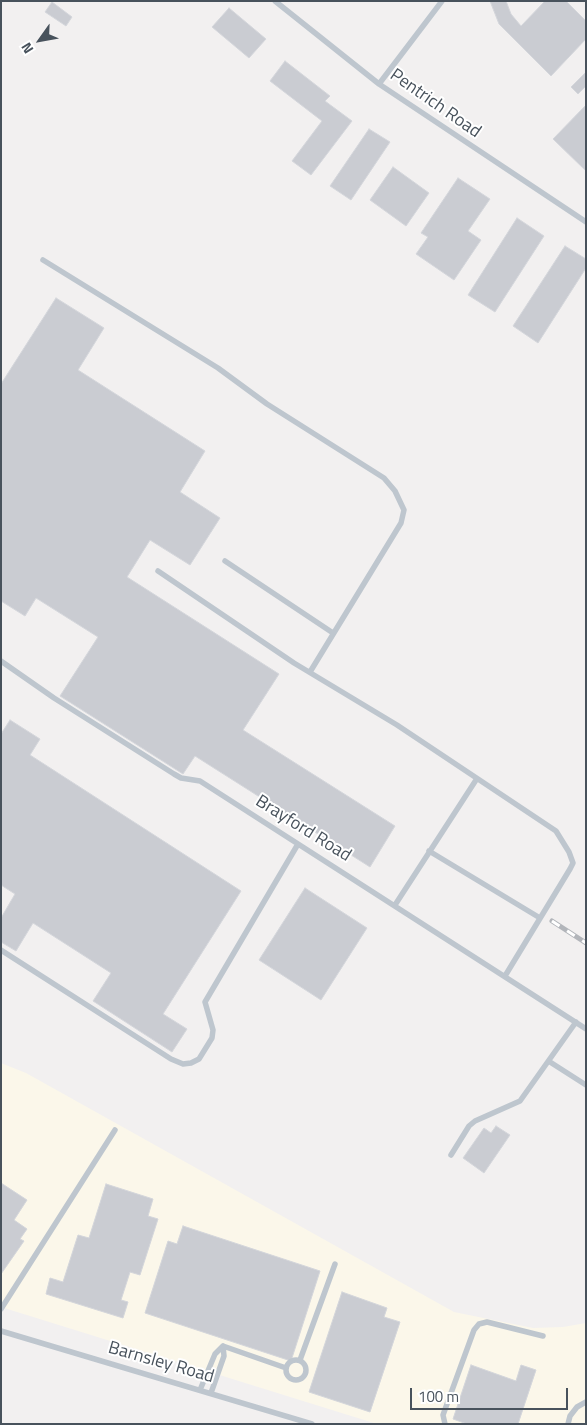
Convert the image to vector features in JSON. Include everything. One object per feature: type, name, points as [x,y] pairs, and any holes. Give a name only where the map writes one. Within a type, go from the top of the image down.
[{"type":"lane","name":"Pentrich Road","points":[[275,1],[379,84],[586,222]]},
{"type":"lane","points":[[379,84],[442,1]]},
{"type":"lane","points":[[43,260],[218,368],[267,404],[384,478],[390,485],[402,504],[404,516],[310,672]]},
{"type":"lane","points":[[225,561],[333,633]]},
{"type":"lane","points":[[158,571],[310,672],[397,725],[476,780],[556,831],[567,846],[572,863],[570,869],[505,976]]},
{"type":"lane","name":"Brayford Road","points":[[1,661],[174,774],[181,778],[200,781],[586,1029]]},
{"type":"lane","points":[[395,905],[476,780]]},
{"type":"lane","points":[[1,950],[171,1059],[183,1064],[191,1063],[199,1059],[212,1038],[213,1030],[205,1002],[298,844]]},
{"type":"lane","points":[[429,851],[540,918]]},
{"type":"lane","points":[[451,1155],[469,1126],[483,1117],[504,1110],[520,1101],[550,1062],[576,1022]]},
{"type":"lane","points":[[550,1062],[586,1085]]},
{"type":"lane","points":[[1,1309],[115,1130]]},
{"type":"lane","points":[[300,1360],[335,1264]]},
{"type":"lane","points":[[445,1424],[443,1415],[474,1330],[479,1324],[487,1322],[542,1336]]},
{"type":"lane","name":"Barnsley Road","points":[[1,1331],[312,1424]]},
{"type":"lane","points":[[223,1346],[286,1368],[290,1378],[301,1379],[307,1370],[300,1360]]},
{"type":"lane","points":[[200,1390],[215,1354],[223,1346]]},
{"type":"lane","points":[[211,1393],[224,1356],[223,1346]]},
{"type":"lane","points":[[286,1368],[291,1361],[300,1360]]},
{"type":"lane","points":[[568,1424],[577,1407],[586,1402]]},
{"type":"shaded area","points":[[1,1063],[26,1073],[454,1312],[533,1328],[563,1327],[586,1323],[586,1424],[377,1424],[1,1307]]},
{"type":"building","points":[[490,1],[506,1],[511,14],[521,26],[545,1],[566,1],[586,21],[586,39],[551,76],[499,24]]},
{"type":"building","points":[[52,2],[72,17],[66,26],[45,12]]},
{"type":"building","points":[[229,8],[266,39],[249,58],[212,27]]},
{"type":"building","points":[[285,61],[330,96],[325,101],[352,121],[311,175],[292,161],[322,121],[270,81]]},
{"type":"building","points":[[586,72],[586,86],[578,94],[571,87]]},
{"type":"building","points":[[586,105],[586,171],[553,139]]},
{"type":"building","points":[[369,129],[390,142],[351,200],[330,186]]},
{"type":"building","points":[[393,167],[429,193],[406,226],[370,200]]},
{"type":"building","points":[[458,178],[490,199],[468,231],[481,240],[454,280],[416,254],[428,237],[421,233]]},
{"type":"building","points":[[517,218],[544,236],[495,312],[468,295]]},
{"type":"building","points":[[565,246],[586,259],[586,268],[538,343],[513,326]]},
{"type":"building","points":[[56,298],[104,328],[78,370],[205,451],[180,492],[220,518],[190,565],[150,540],[127,577],[279,674],[243,730],[395,826],[370,867],[195,756],[183,774],[60,696],[98,637],[36,598],[25,616],[1,601],[1,384]]},
{"type":"building","points":[[10,720],[40,739],[30,755],[241,891],[163,1014],[187,1029],[172,1052],[93,1001],[111,973],[33,923],[16,951],[1,942],[1,918],[15,894],[1,885],[1,734]]},
{"type":"building","points":[[305,888],[367,928],[321,1000],[259,960]]},
{"type":"building","points":[[496,1126],[510,1135],[484,1173],[463,1158],[484,1128],[491,1133]]},
{"type":"building","points":[[1,1183],[27,1200],[14,1220],[27,1229],[20,1239],[24,1241],[1,1274]]},
{"type":"building","points":[[106,1184],[153,1199],[148,1216],[158,1219],[140,1275],[130,1272],[121,1300],[128,1302],[123,1318],[46,1294],[50,1278],[63,1282],[78,1235],[89,1238]]},
{"type":"building","points":[[183,1226],[320,1271],[291,1361],[145,1313],[168,1241],[177,1244]]},
{"type":"building","points":[[342,1292],[387,1308],[384,1317],[400,1322],[370,1412],[309,1392]]},
{"type":"building","points":[[471,1365],[516,1381],[521,1365],[536,1370],[518,1424],[467,1424],[453,1419]]},
{"type":"railway","points":[[552,921],[586,943]]}]
